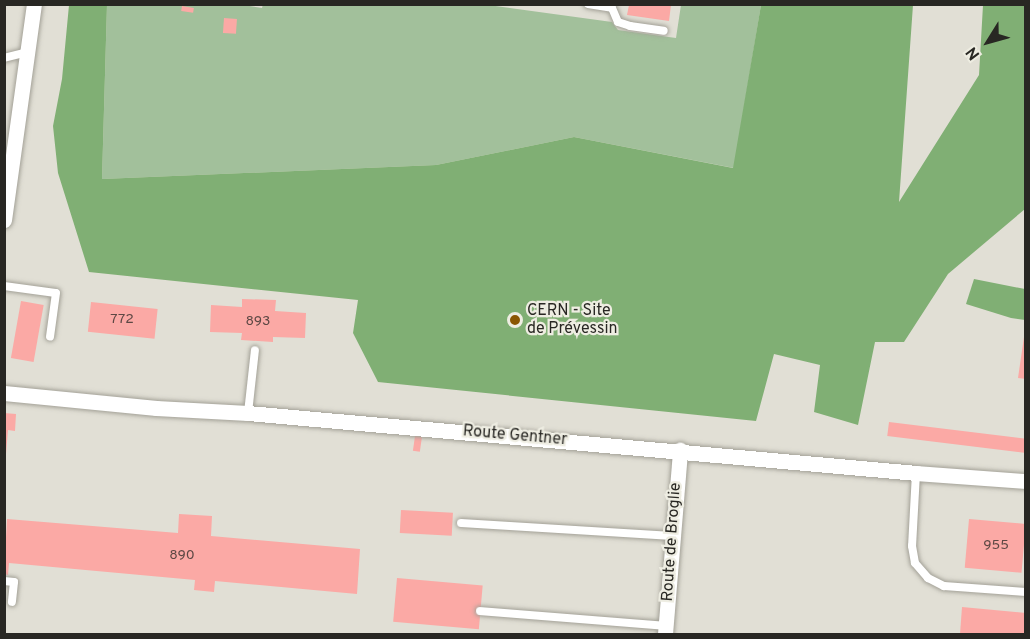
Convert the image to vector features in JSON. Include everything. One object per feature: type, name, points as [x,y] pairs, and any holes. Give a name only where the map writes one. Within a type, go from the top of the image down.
[{"type":"street","points":[[4,219],[9,152],[28,52],[34,4]]},
{"type":"street","name":"Route Gentner","points":[[4,393],[156,408],[248,413],[1026,481]]},
{"type":"street","name":"Route de Broglie","points":[[666,630],[680,450]]},
{"type":"lane","points":[[588,4],[612,8],[618,22],[664,31]]},
{"type":"lane","points":[[4,58],[28,52]]},
{"type":"lane","points":[[4,286],[56,293],[50,337]]},
{"type":"lane","points":[[248,413],[255,350]]},
{"type":"lane","points":[[916,473],[912,546],[915,563],[927,578],[944,586],[1026,592]]},
{"type":"lane","points":[[461,523],[673,536]]},
{"type":"lane","points":[[4,581],[14,582],[12,602]]},
{"type":"lane","points":[[480,611],[666,630]]},
{"type":"green space","points":[[237,4],[262,8],[263,4],[481,4],[612,22],[618,30],[676,38],[681,5],[761,5],[734,168],[574,137],[436,165],[102,179],[107,5]]},
{"type":"green space","points":[[69,5],[107,5],[102,179],[436,165],[574,137],[733,168],[761,5],[913,5],[899,202],[979,75],[983,5],[1025,5],[1025,209],[948,274],[904,342],[875,342],[858,425],[814,412],[820,365],[774,354],[756,421],[378,382],[353,333],[358,300],[89,272],[58,173],[53,126],[62,79]]},
{"type":"green space","points":[[974,279],[1025,289],[1025,320],[966,304]]},
{"type":"building","points":[[629,5],[671,5],[669,21],[627,15]]},
{"type":"building","points":[[182,6],[194,8],[193,13],[181,11]]},
{"type":"building","points":[[224,18],[237,19],[236,34],[223,33]]},
{"type":"building","points":[[242,299],[276,300],[275,311],[306,313],[305,338],[273,337],[273,342],[241,340],[242,333],[210,332],[211,305],[242,307]]},
{"type":"building","points":[[21,301],[44,305],[34,362],[11,358]]},
{"type":"building","points":[[91,302],[158,309],[154,339],[88,332]]},
{"type":"building","points":[[1024,337],[1026,337],[1026,379],[1018,378]]},
{"type":"building","points":[[4,413],[16,414],[15,431],[8,430],[6,454]]},
{"type":"building","points":[[889,422],[1026,439],[1024,453],[887,436]]},
{"type":"building","points":[[415,436],[422,437],[420,452],[413,451]]},
{"type":"building","points":[[401,510],[453,513],[452,536],[400,533]]},
{"type":"building","points":[[179,514],[212,516],[211,536],[360,549],[357,594],[215,581],[214,592],[194,590],[195,580],[9,563],[8,575],[4,574],[7,519],[178,533]]},
{"type":"building","points":[[969,519],[1026,524],[1022,573],[965,568]]},
{"type":"building","points":[[397,578],[483,585],[479,629],[393,622]]},
{"type":"building","points":[[962,607],[1026,613],[1026,634],[960,634]]},
{"type":"place","name":"CERN - Site de Prévessin","points":[[515,320]]}]
